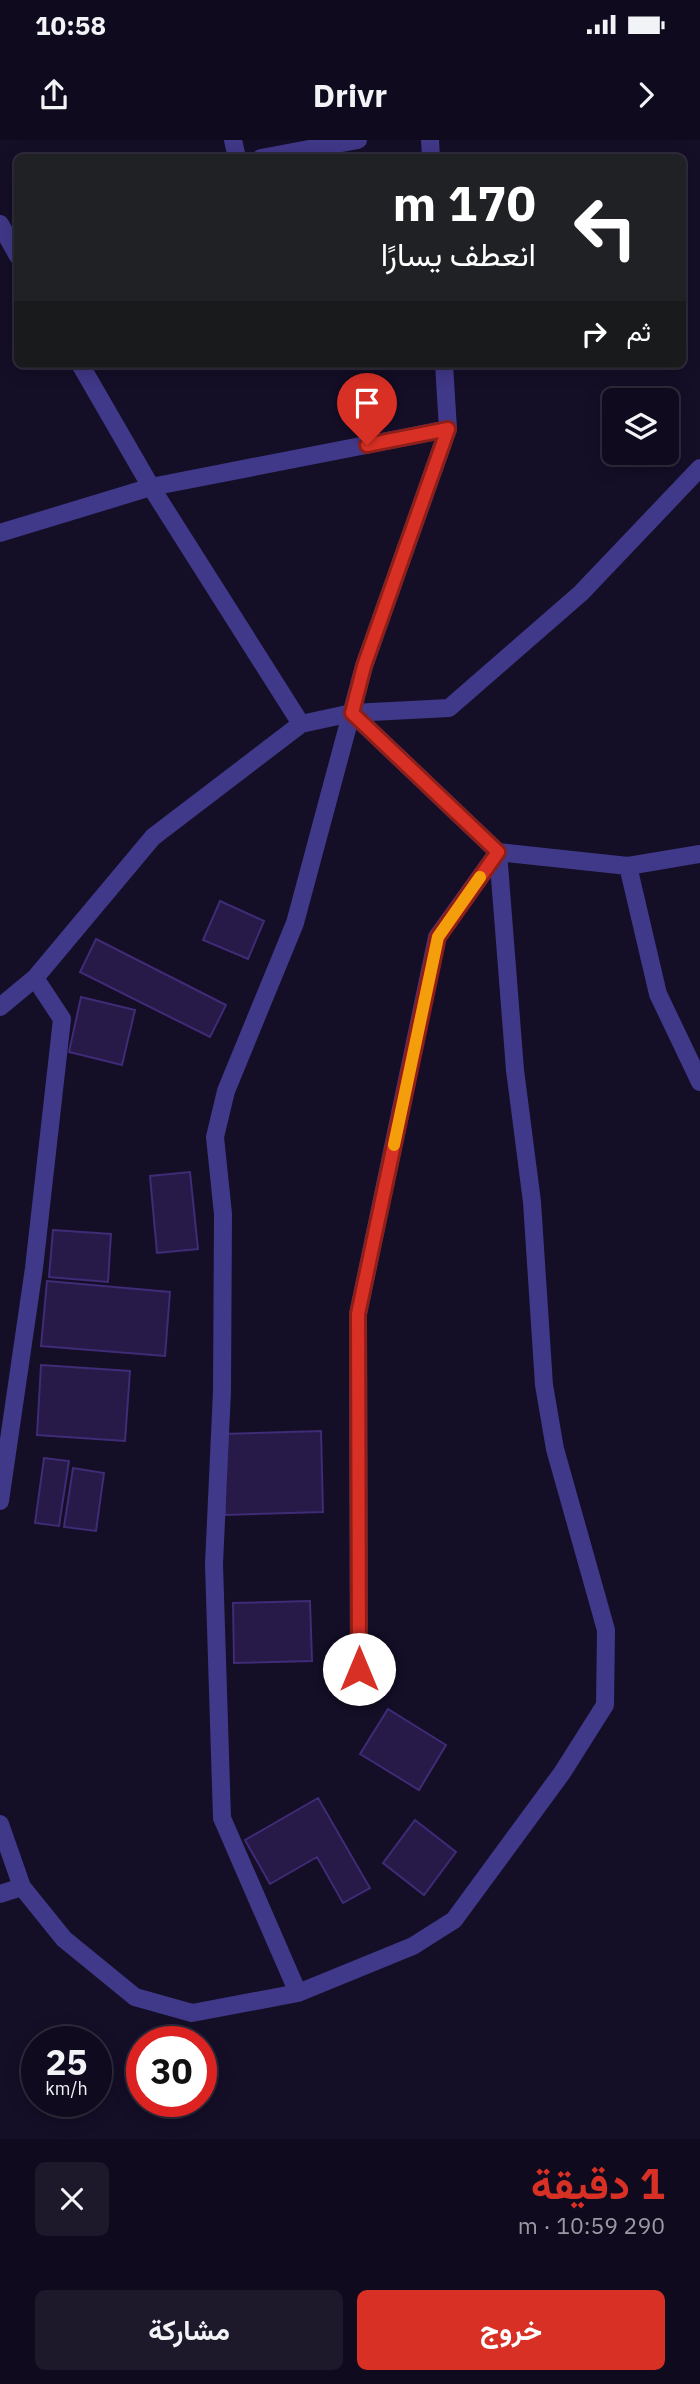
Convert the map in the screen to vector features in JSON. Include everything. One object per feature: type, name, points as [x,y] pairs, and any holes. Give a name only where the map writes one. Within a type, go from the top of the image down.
[{"type":"street","points":[[283,154],[358,140]]},
{"type":"street","points":[[0,224],[11,245]]},
{"type":"street","points":[[82,368],[150,487],[301,724]]},
{"type":"street","points":[[298,1993],[222,1818],[214,1564],[222,1391],[223,1214],[215,1137],[226,1091],[295,922],[364,666],[448,429],[444,368]]},
{"type":"street","points":[[0,533],[150,487],[448,429]]},
{"type":"street","points":[[0,1007],[35,978],[153,837],[301,724],[352,713],[449,708],[581,593],[700,468]]},
{"type":"street","points":[[352,713],[498,852],[628,866],[700,854]]},
{"type":"street","points":[[359,1669],[358,1314],[438,937],[498,852]]},
{"type":"street","points":[[0,1825],[22,1887],[64,1939],[135,1997],[192,2013],[298,1993],[413,1947],[454,1920],[562,1773],[605,1706],[606,1630],[555,1449],[544,1385],[532,1202],[515,1070],[498,852]]},
{"type":"street","points":[[628,866],[658,994],[700,1083]]},
{"type":"street","points":[[0,1501],[31,1293],[62,1019],[35,978]]},
{"type":"street","points":[[0,1894],[22,1887]]},
{"type":"building","points":[[220,901],[264,921],[248,959],[203,940]]},
{"type":"building","points":[[96,939],[226,1005],[210,1037],[80,972]]},
{"type":"building","points":[[81,997],[135,1010],[122,1065],[69,1052]]},
{"type":"building","points":[[190,1172],[198,1249],[157,1253],[150,1176]]},
{"type":"building","points":[[53,1230],[111,1234],[108,1282],[49,1277]]},
{"type":"building","points":[[47,1281],[170,1292],[165,1356],[41,1346]]},
{"type":"building","points":[[41,1365],[130,1371],[125,1441],[37,1435]]},
{"type":"building","points":[[321,1431],[323,1512],[225,1515],[222,1434]]},
{"type":"building","points":[[44,1458],[69,1461],[59,1526],[35,1523]]},
{"type":"building","points":[[73,1468],[104,1473],[96,1531],[64,1527]]},
{"type":"building","points":[[310,1601],[312,1661],[234,1663],[233,1603]]},
{"type":"building","points":[[388,1709],[446,1745],[419,1790],[360,1754]]},
{"type":"building","points":[[318,1798],[370,1888],[343,1903],[317,1857],[270,1884],[245,1840]]},
{"type":"building","points":[[415,1820],[456,1852],[424,1895],[383,1863]]},
{"type":"slow traffic","points":[[394,1145],[438,937],[480,877]]},
{"type":"route","points":[[359,1669],[358,1314],[438,937],[498,852],[352,713],[364,666],[448,429],[367,445]]}]
